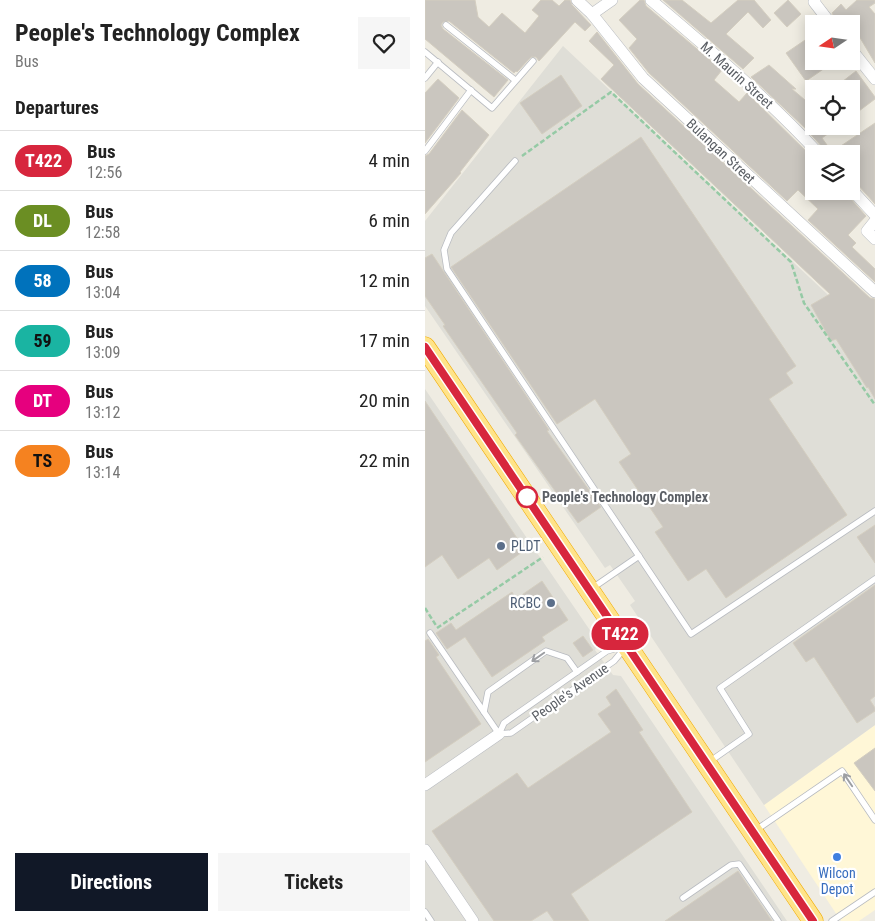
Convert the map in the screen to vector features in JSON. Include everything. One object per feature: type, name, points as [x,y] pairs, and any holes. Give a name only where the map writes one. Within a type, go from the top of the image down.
[{"type":"highway","points":[[425,347],[813,921]]},
{"type":"street","name":"Bulangan Street","points":[[577,0],[592,14],[643,78],[875,292]]},
{"type":"street","points":[[592,14],[613,0]]},
{"type":"street","name":"M. Maurin Street","points":[[651,0],[705,45],[776,110],[810,145]]},
{"type":"street","points":[[815,1],[825,15]]},
{"type":"street","points":[[860,60],[875,78]]},
{"type":"street","points":[[860,199],[875,215]]},
{"type":"street","points":[[875,221],[867,230],[875,239]]},
{"type":"street","name":"People's Avenue","points":[[425,785],[499,734]]},
{"type":"street","points":[[425,850],[473,921]]},
{"type":"lane","points":[[446,25],[515,80]]},
{"type":"lane","points":[[425,52],[492,108],[533,61]]},
{"type":"lane","points":[[425,78],[438,62]]},
{"type":"lane","points":[[425,151],[471,90]]},
{"type":"lane","points":[[515,161],[451,233],[444,250],[447,269],[691,634],[875,511]]},
{"type":"lane","points":[[590,590],[639,556]]},
{"type":"lane","points":[[707,764],[749,734],[720,688],[875,579]]},
{"type":"lane","points":[[430,633],[499,734]]},
{"type":"lane","name":"People's Avenue","points":[[627,645],[614,661],[566,695],[511,733],[499,734],[504,722],[607,651],[627,645]]},
{"type":"lane","points":[[483,712],[488,692],[547,651],[567,658],[577,672]]},
{"type":"lane","points":[[753,832],[842,771],[875,820]]},
{"type":"lane","points":[[683,898],[731,865],[739,864],[778,921]]},
{"type":"lane","points":[[832,921],[875,892]]},
{"type":"lane","points":[[425,912],[431,921]]},
{"type":"path","points":[[515,161],[611,92],[791,262],[804,303],[875,405]]},
{"type":"path","points":[[430,633],[543,557]]},
{"type":"path","points":[[425,608],[438,628]]},
{"type":"shaded area","points":[[563,46],[875,339],[875,725],[764,805],[630,605],[635,601],[610,565],[605,568],[425,306],[425,221]]},
{"type":"shaded area","name":"People's Technology Complex","points":[[425,389],[598,642],[595,650],[613,675],[621,676],[787,921],[425,921]]},
{"type":"shaded area","name":"Wilcon Depot","points":[[875,725],[875,910],[859,921],[841,921],[764,805]]},
{"type":"building","points":[[425,0],[475,0],[478,17],[489,27],[502,13],[525,33],[539,16],[532,10],[541,0],[552,0],[559,6],[565,0],[570,0],[572,5],[591,25],[585,31],[575,22],[539,61],[536,57],[531,57],[514,73],[449,21],[443,22],[441,25],[443,29],[508,80],[494,97],[425,39]]},
{"type":"building","points":[[640,0],[644,0],[646,6],[722,70],[714,80],[739,102],[747,93],[805,150],[805,197],[798,190],[787,201],[649,73],[629,48],[637,39],[619,20]]},
{"type":"building","points":[[663,0],[682,0],[711,23],[738,0],[754,0],[771,20],[763,28],[748,12],[726,34],[754,58],[743,69]]},
{"type":"building","points":[[788,0],[801,14],[787,27],[774,13]]},
{"type":"building","points":[[857,0],[875,0],[875,3],[869,7],[875,14],[875,63],[860,38],[860,15],[833,15],[832,13],[841,4],[846,10]]},
{"type":"building","points":[[597,32],[638,84],[870,298],[875,299],[875,399],[836,339],[831,341],[811,305],[830,294],[601,79],[614,65],[589,41]]},
{"type":"building","points":[[805,40],[805,70],[822,70],[805,80],[786,53]]},
{"type":"building","points":[[769,65],[796,89],[792,89],[805,100],[805,128],[751,77]]},
{"type":"building","points":[[856,71],[875,99],[860,110],[860,80],[844,80]]},
{"type":"building","points":[[561,75],[582,106],[542,134],[520,103]]},
{"type":"building","points":[[438,79],[459,98],[425,143],[425,93]]},
{"type":"building","points":[[462,110],[489,135],[461,173],[425,214],[425,156],[429,154]]},
{"type":"building","points":[[875,123],[875,204],[860,187],[860,145],[842,145],[860,135]]},
{"type":"building","points":[[811,135],[826,135],[822,138],[827,145],[820,145]]},
{"type":"building","points":[[641,137],[796,366],[786,373],[793,383],[769,399],[847,515],[726,598],[706,569],[688,581],[655,532],[663,527],[619,462],[631,454],[595,399],[557,424],[451,267]]},
{"type":"building","points":[[809,200],[852,200],[866,216],[848,235],[856,243],[852,247],[875,269],[875,282],[808,220],[818,209]]},
{"type":"building","points":[[432,254],[549,430],[547,431],[601,507],[578,523],[515,435],[517,433],[443,326],[445,325],[425,296],[425,258]]},
{"type":"building","points":[[425,401],[525,550],[497,570],[489,558],[458,579],[442,555],[425,567]]},
{"type":"building","points":[[875,525],[875,563],[857,537]]},
{"type":"building","points":[[542,581],[568,620],[542,637],[545,641],[492,677],[465,637],[447,649],[436,633],[451,623],[456,630],[512,592],[516,599]]},
{"type":"building","points":[[875,585],[875,696],[870,700],[875,711],[857,723],[814,657],[806,662],[793,643]]},
{"type":"building","points":[[583,636],[593,650],[583,657],[573,643]]},
{"type":"building","points":[[428,639],[439,655],[436,657],[481,724],[425,762],[425,641]]},
{"type":"building","points":[[616,689],[643,730],[639,732],[692,812],[571,894],[589,921],[554,921],[547,911],[531,921],[494,921],[432,831],[517,773],[528,788],[611,732],[598,714],[611,705],[606,697]]},
{"type":"building","points":[[875,748],[875,791],[854,763]]},
{"type":"building","points":[[738,871],[772,921],[665,921]]},
{"type":"bus line","name":"T422","points":[[425,347],[813,921]]},
{"type":"place","name":"People's Technology Complex","points":[[527,497]]},
{"type":"place","name":"PLDT","points":[[501,546]]},
{"type":"place","name":"RCBC","points":[[551,603]]},
{"type":"place","name":"Wilcon Depot","points":[[837,857]]}]
